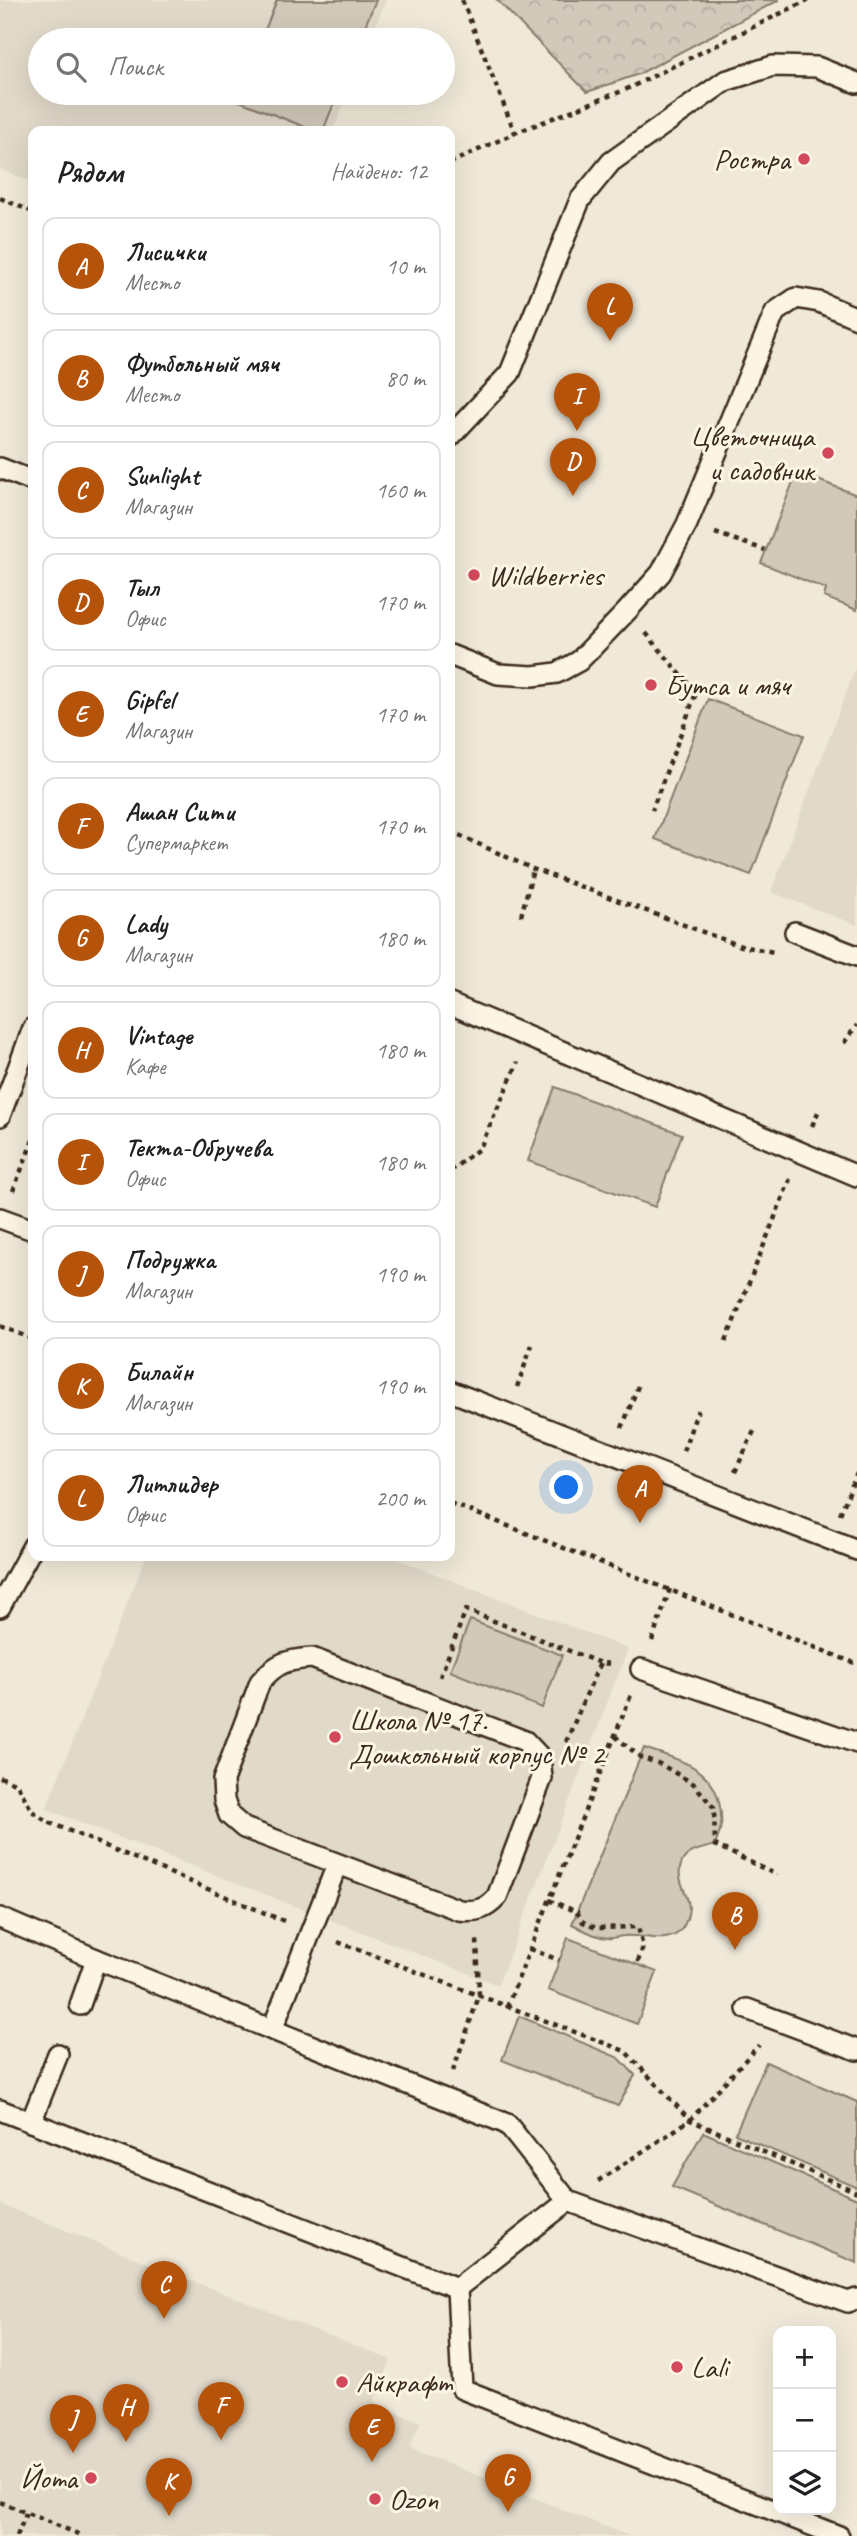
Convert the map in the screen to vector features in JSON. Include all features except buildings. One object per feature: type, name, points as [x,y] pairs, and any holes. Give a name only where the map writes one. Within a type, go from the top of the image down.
[{"type":"lane","points":[[455,432],[510,373],[580,200],[611,162],[725,81],[773,66],[817,67],[857,83]]},
{"type":"lane","points":[[455,657],[498,674],[533,676],[557,673],[579,661],[661,573],[687,524],[775,312],[796,298],[819,302],[857,317]]},
{"type":"lane","points":[[0,468],[28,479]]},
{"type":"lane","points":[[794,932],[857,956]]},
{"type":"lane","points":[[455,1006],[857,1176]]},
{"type":"lane","points":[[0,1116],[28,1041]]},
{"type":"lane","points":[[1,1218],[28,1228]]},
{"type":"lane","points":[[455,1393],[857,1550]]},
{"type":"lane","points":[[0,1607],[28,1555]]},
{"type":"lane","points":[[312,1658],[430,1703],[526,1741],[540,1757],[542,1778],[497,1897],[488,1907],[475,1912],[459,1910],[244,1828],[229,1815],[224,1800],[223,1780],[260,1682],[271,1669],[289,1660],[312,1658]]},
{"type":"lane","points":[[641,1669],[857,1743]]},
{"type":"lane","points":[[272,2031],[337,1865]]},
{"type":"lane","points":[[0,1919],[507,2124],[568,2201],[848,2302],[857,2299]]},
{"type":"lane","points":[[80,2005],[96,1959]]},
{"type":"lane","points":[[747,2009],[857,2050]]},
{"type":"lane","points":[[31,2122],[58,2054]]},
{"type":"lane","points":[[0,2110],[457,2288]]},
{"type":"lane","points":[[457,2288],[568,2201]]},
{"type":"lane","points":[[457,2288],[462,2389],[839,2536]]},
{"type":"path","points":[[462,0],[515,133]]},
{"type":"path","points":[[455,161],[515,133],[627,89],[808,0]]},
{"type":"path","points":[[0,198],[28,210]]},
{"type":"path","points":[[687,524],[765,551]]},
{"type":"path","points":[[627,611],[696,693],[652,810]]},
{"type":"path","points":[[455,833],[533,869],[741,946],[775,952],[794,932]]},
{"type":"path","points":[[521,916],[533,869]]},
{"type":"path","points":[[844,1043],[857,1025]]},
{"type":"path","points":[[455,1167],[480,1148],[528,1037]]},
{"type":"path","points":[[1,1218],[28,1152]]},
{"type":"path","points":[[726,1341],[801,1152]]},
{"type":"path","points":[[0,1326],[28,1337]]},
{"type":"path","points":[[507,1413],[532,1345]]},
{"type":"path","points":[[612,1454],[638,1386]]},
{"type":"path","points":[[673,1478],[698,1410]]},
{"type":"path","points":[[723,1498],[754,1432]]},
{"type":"path","points":[[829,1539],[857,1473]]},
{"type":"path","points":[[455,1505],[857,1664]]},
{"type":"path","points":[[506,2007],[615,1736],[670,1589]]},
{"type":"path","points":[[430,1703],[466,1610],[600,1663],[560,1757],[540,1757]]},
{"type":"path","points":[[615,1736],[640,1757],[660,1764],[694,1784],[714,1808],[715,1845],[776,1875]]},
{"type":"path","points":[[0,1777],[17,1784],[32,1811],[46,1821],[311,1932],[625,2051],[690,2120],[857,2192]]},
{"type":"path","points":[[550,1900],[577,1912],[583,1922],[596,1928],[638,1927],[643,1947],[637,1964]]},
{"type":"path","points":[[443,2100],[479,1996],[475,1912]]},
{"type":"path","points":[[530,1949],[559,1960]]},
{"type":"path","points":[[568,2201],[690,2120],[781,2022]]},
{"type":"path","points":[[0,2502],[83,2536]]},
{"type":"path","points":[[17,2536],[26,2513]]},
{"type":"shaded area","points":[[0,0],[386,0],[375,28],[28,28],[28,105],[344,105],[335,126],[28,126],[28,181],[0,169]]},
{"type":"shaded area","points":[[857,664],[857,925],[771,892]]},
{"type":"shaded area","name":"Школа № 17. Дошкольный корпус № 2","points":[[144,1561],[402,1561],[628,1649],[498,1985],[46,1809]]},
{"type":"shaded area","points":[[0,2204],[391,2360],[374,2403],[420,2422],[409,2448],[629,2536],[0,2536]]},
{"type":"green space","points":[[277,0],[376,0],[364,28],[266,28]]},
{"type":"green space","points":[[497,0],[779,0],[639,74],[587,92]]},
{"type":"green space","points":[[250,105],[333,105],[325,126],[302,126]]},
{"type":"green space","points":[[797,472],[857,495],[857,610],[824,597],[826,589],[761,563]]},
{"type":"green space","points":[[708,699],[804,735],[751,875],[655,839]]},
{"type":"green space","points":[[555,1087],[682,1134],[655,1207],[528,1161]]},
{"type":"green space","points":[[470,1620],[562,1655],[542,1708],[450,1671]]},
{"type":"green space","points":[[644,1748],[690,1765],[708,1780],[719,1802],[720,1829],[715,1845],[692,1852],[682,1862],[680,1876],[689,1907],[687,1919],[680,1931],[666,1938],[603,1937],[572,1924]]},
{"type":"green space","points":[[568,1938],[657,1972],[637,2024],[548,1990]]},
{"type":"green space","points":[[519,2016],[619,2058],[635,2075],[618,2106],[502,2060]]},
{"type":"green space","points":[[766,2062],[857,2102],[857,2187],[735,2134]]},
{"type":"green space","points":[[703,2132],[857,2199],[857,2263],[672,2187]]},
{"type":"place","name":"Ростра","points":[[804,159]]},
{"type":"place","name":"Литлидер","points":[[610,341]]},
{"type":"place","name":"Текта-Обручева","points":[[577,431]]},
{"type":"place","name":"Цветочница и садовник","points":[[828,453]]},
{"type":"place","name":"Тыл","points":[[573,496]]},
{"type":"place","name":"Wildberries","points":[[474,575]]},
{"type":"place","name":"Бутса и мяч","points":[[651,685]]},
{"type":"place","name":"Лисички","points":[[640,1523]]},
{"type":"place","name":"Школа № 17. Дошкольный корпус № 2","points":[[335,1737]]},
{"type":"place","name":"Футбольный мяч","points":[[735,1950]]},
{"type":"place","name":"Sunlight","points":[[164,2319]]},
{"type":"place","name":"Lali","points":[[677,2367]]},
{"type":"place","name":"Айкрафт","points":[[342,2382]]},
{"type":"place","name":"Ашан Сити","points":[[221,2440]]},
{"type":"place","name":"Vintage","points":[[126,2442]]},
{"type":"place","name":"Подружка","points":[[73,2453]]},
{"type":"place","name":"Gipfel","points":[[372,2462]]},
{"type":"place","name":"Йота","points":[[91,2478]]},
{"type":"place","name":"Ozon","points":[[375,2499]]},
{"type":"place","name":"Lady","points":[[508,2512]]},
{"type":"place","name":"Билайн","points":[[169,2516]]}]
